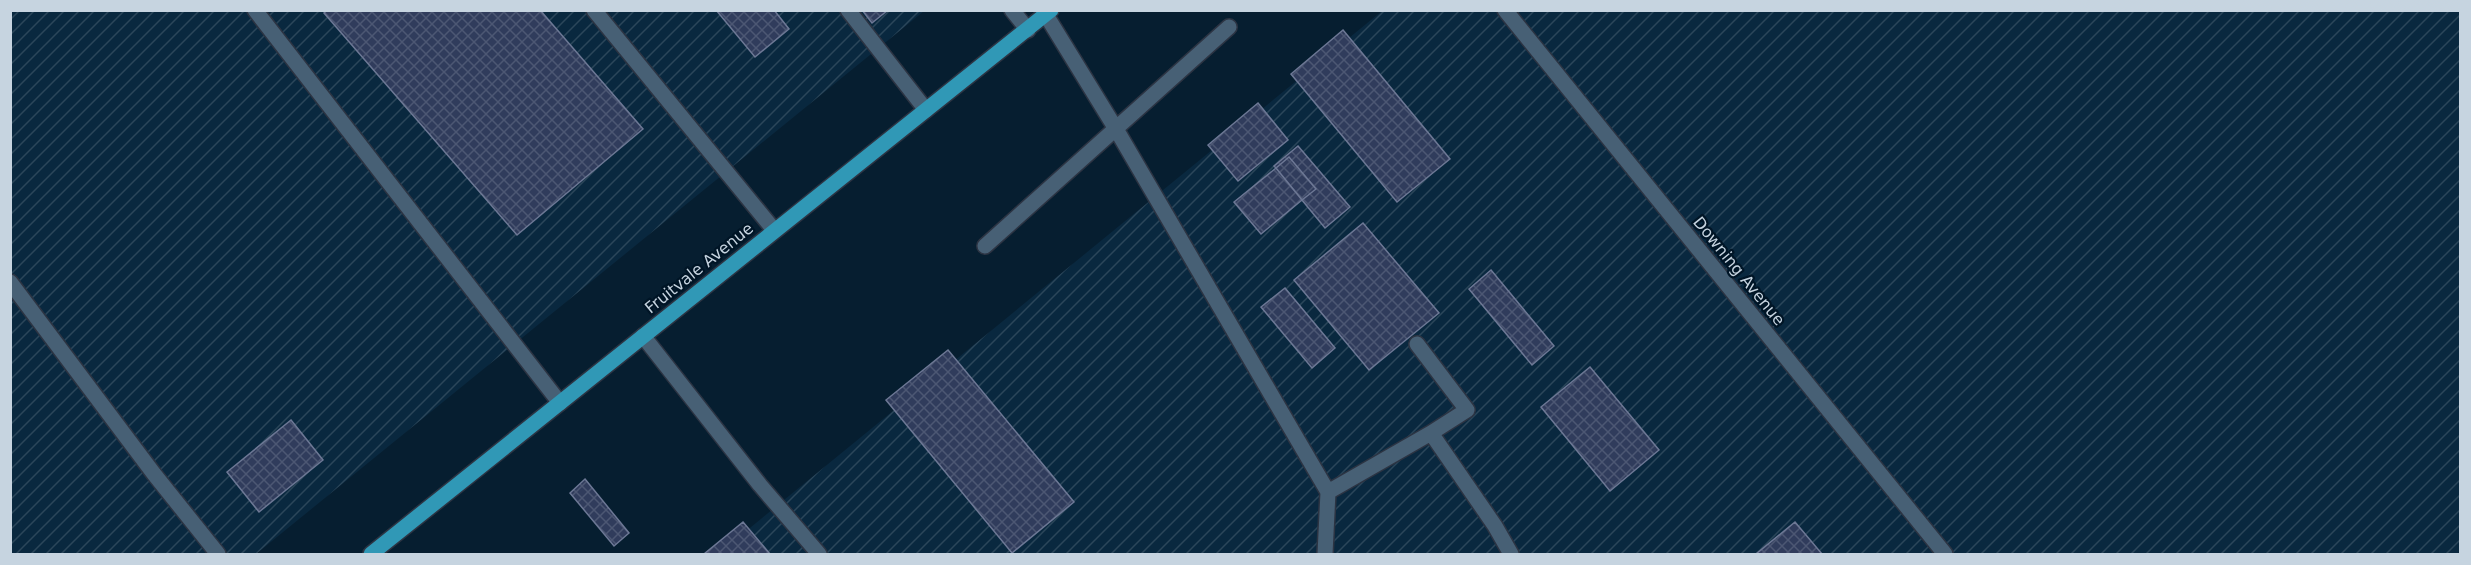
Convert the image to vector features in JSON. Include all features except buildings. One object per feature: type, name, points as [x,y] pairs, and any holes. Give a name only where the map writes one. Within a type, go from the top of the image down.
[{"type":"main road","name":"Fruitvale Avenue","points":[[371,555],[774,230],[1048,13]]},
{"type":"street","points":[[255,10],[560,404]]},
{"type":"street","points":[[594,10],[774,230]]},
{"type":"street","points":[[848,10],[926,110]]},
{"type":"street","points":[[1012,10],[1028,30]]},
{"type":"street","name":"Downing Avenue","points":[[1505,10],[1945,555]]},
{"type":"street","points":[[1048,13],[1328,492],[1325,555]]},
{"type":"street","points":[[985,246],[1229,27]]},
{"type":"street","points":[[10,282],[154,474],[218,555]]},
{"type":"street","points":[[643,336],[760,485],[819,555]]},
{"type":"street","points":[[1328,492],[1467,410],[1418,344]]},
{"type":"street","points":[[1431,433],[1495,526],[1511,555]]},
{"type":"shaded area","points":[[10,11],[924,11],[256,554],[11,554]]},
{"type":"shaded area","points":[[1382,11],[2460,11],[2460,554],[718,554]]}]
